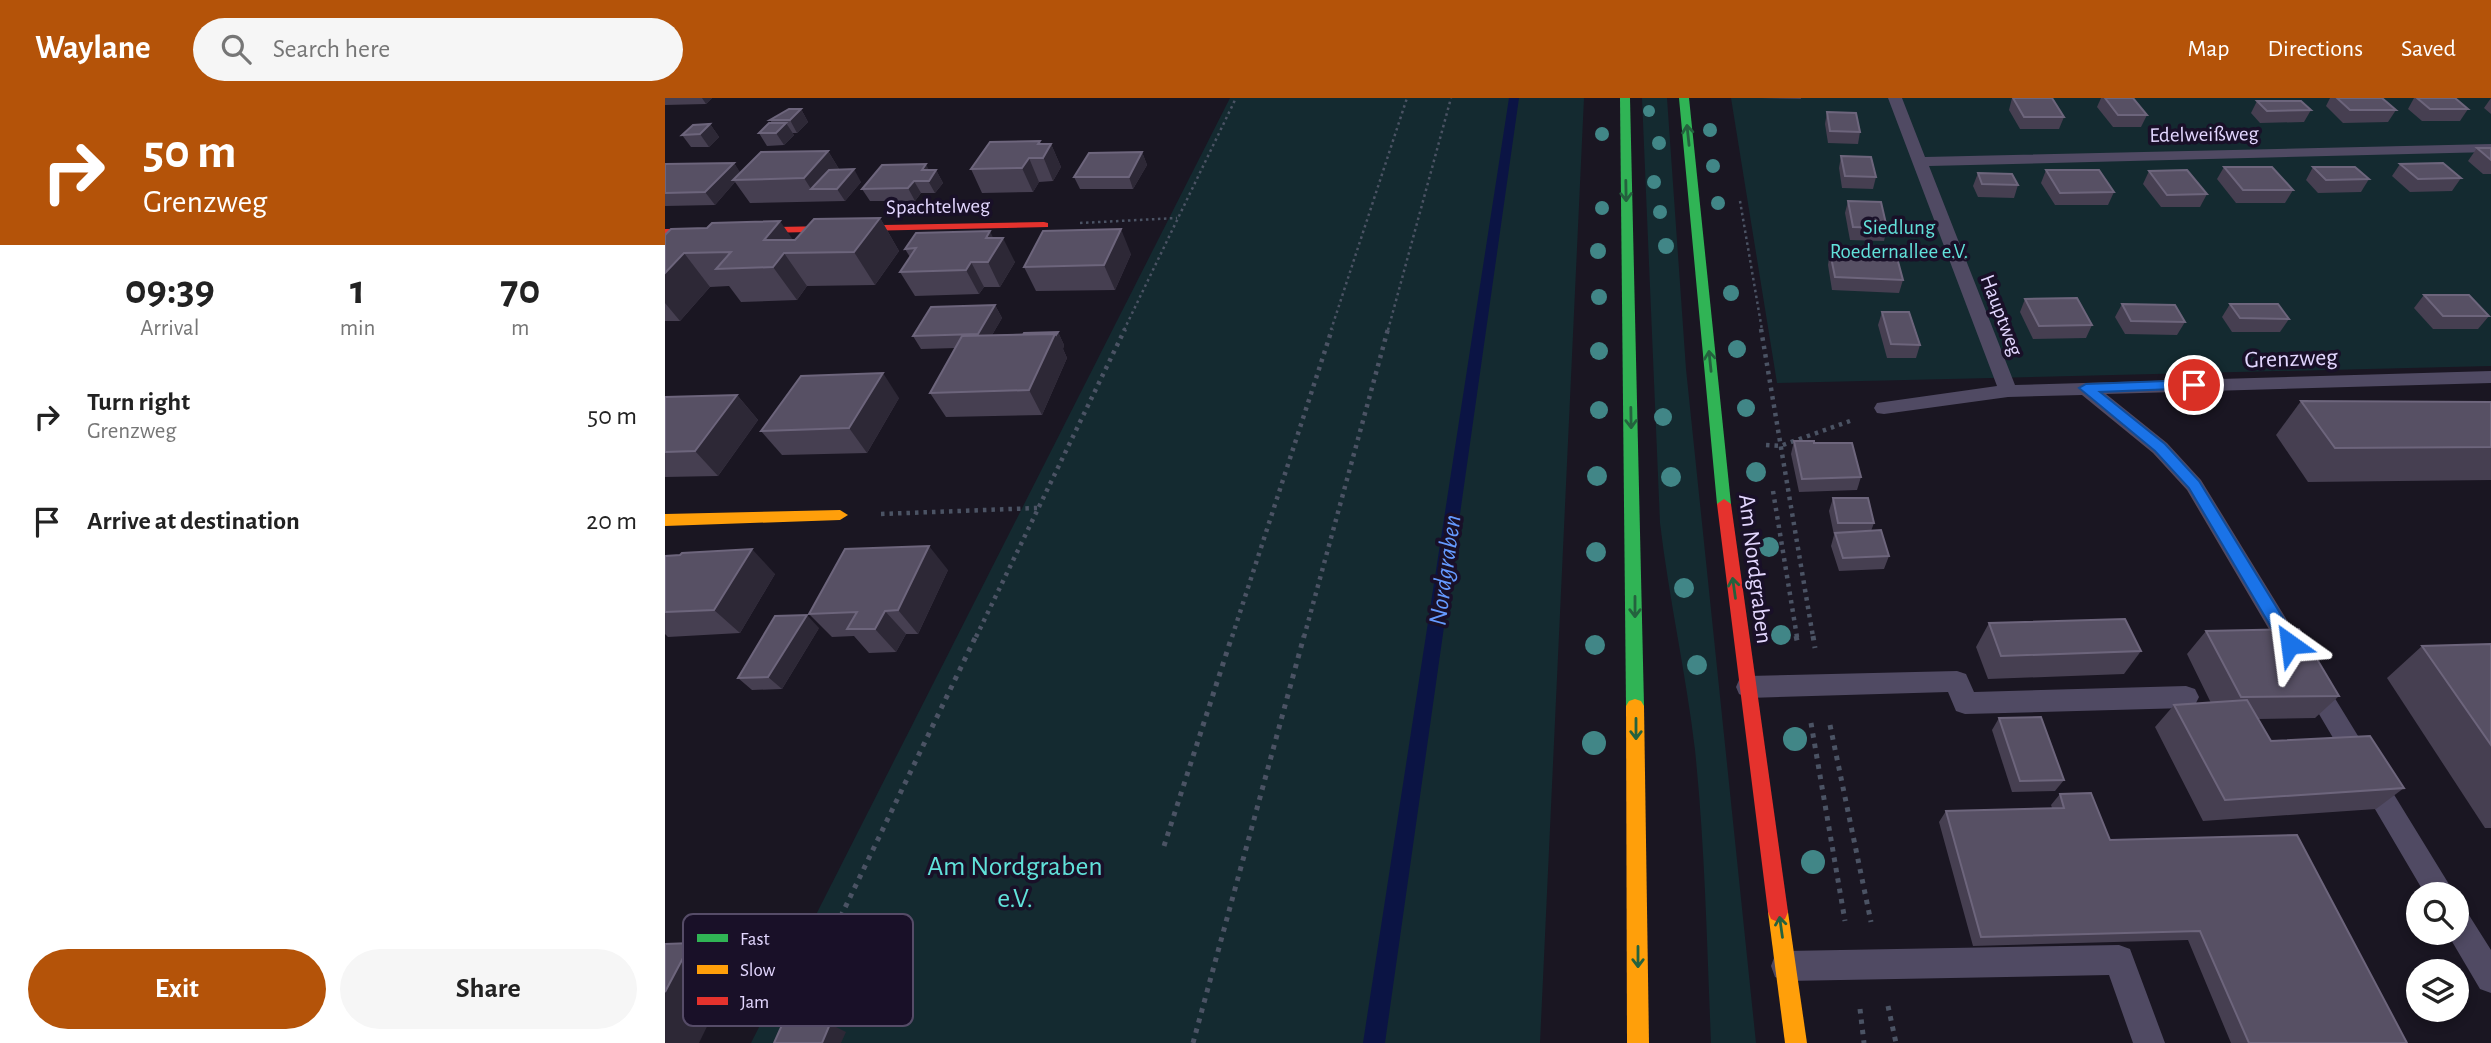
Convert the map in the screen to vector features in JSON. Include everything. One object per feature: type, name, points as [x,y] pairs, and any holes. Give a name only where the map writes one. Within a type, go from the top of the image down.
[{"type":"main road","points":[[1625,98],[1634,540],[1638,1043]]},
{"type":"main road","name":"Am Nordgraben","points":[[1684,98],[1728,545],[1796,1043]]},
{"type":"main road","name":"Spachtelweg","points":[[665,232],[1044,225]]},
{"type":"main road","points":[[665,520],[840,515]]},
{"type":"lane","name":"Hauptweg","points":[[1895,98],[2008,391]]},
{"type":"lane","name":"Edelweißweg","points":[[1918,162],[2491,148]]},
{"type":"lane","name":"Grenzweg","points":[[1884,408],[2008,391],[2491,376]]},
{"type":"lane","points":[[2086,388],[2160,448],[2194,485],[2434,882]]},
{"type":"lane","points":[[1748,687],[1957,681],[1965,703],[2186,697]]},
{"type":"lane","points":[[2469,942],[2491,978]]},
{"type":"lane","points":[[1786,965],[2119,960],[2149,1043]]},
{"type":"path","points":[[842,914],[1236,98]]},
{"type":"path","points":[[1164,846],[1407,98]]},
{"type":"path","points":[[1193,1043],[1451,98]]},
{"type":"path","points":[[1739,192],[1780,446],[1813,685],[1865,963],[1864,1043]]},
{"type":"path","points":[[1044,225],[1177,218]]},
{"type":"path","points":[[1766,445],[1780,446],[1884,408]]},
{"type":"path","points":[[1764,432],[1768,459]]},
{"type":"path","points":[[1773,485],[1865,963],[1896,1043]]},
{"type":"path","points":[[840,515],[1037,508]]},
{"type":"path","points":[[786,1031],[788,1026]]},
{"type":"green space","name":"Am Nordgraben e.V.","points":[[1230,98],[1584,98],[1540,1043],[751,1043],[760,1026],[913,1026],[913,914],[816,914]]},
{"type":"green space","points":[[1642,98],[1667,98],[1686,369],[1756,1043],[1711,1043],[1695,750],[1660,523]]},
{"type":"green space","name":"Siedlung Roedernallee e.V.","points":[[1731,98],[2491,98],[2491,366],[1777,383]]},
{"type":"building","points":[[2013,98],[2052,98],[2064,117],[2024,117]]},
{"type":"building","points":[[2105,98],[2133,98],[2147,115],[2118,115]]},
{"type":"building","points":[[2337,98],[2382,98],[2396,110],[2350,110]]},
{"type":"building","points":[[2417,98],[2455,98],[2468,109],[2430,109]]},
{"type":"building","points":[[2257,101],[2301,101],[2311,110],[2267,111]]},
{"type":"building","points":[[789,109],[801,109],[790,120],[770,120]]},
{"type":"building","points":[[1827,112],[1856,113],[1860,132],[1830,131]]},
{"type":"building","points":[[769,123],[786,123],[776,133],[759,133]]},
{"type":"building","points":[[710,124],[700,134],[682,135],[693,125]]},
{"type":"building","points":[[1040,141],[1038,144],[1051,144],[1043,158],[1029,158],[1022,168],[971,169],[990,142]]},
{"type":"building","points":[[2477,148],[2491,148],[2491,160]]},
{"type":"building","points":[[828,151],[804,178],[733,180],[761,152]]},
{"type":"building","points":[[1142,152],[1129,177],[1074,177],[1089,153]]},
{"type":"building","points":[[1841,156],[1871,157],[1876,177],[1845,176]]},
{"type":"building","points":[[734,163],[705,192],[665,193],[665,164]]},
{"type":"building","points":[[2443,163],[2461,178],[2418,179],[2400,164]]},
{"type":"building","points":[[926,164],[922,170],[936,170],[929,181],[914,181],[908,188],[862,189],[882,165]]},
{"type":"building","points":[[2224,167],[2272,167],[2293,190],[2243,190]]},
{"type":"building","points":[[2313,167],[2355,167],[2369,179],[2326,180]]},
{"type":"building","points":[[854,169],[837,189],[811,189],[829,170]]},
{"type":"building","points":[[2046,170],[2099,170],[2114,192],[2060,193]]},
{"type":"building","points":[[2187,170],[2207,194],[2167,195],[2149,171]]},
{"type":"building","points":[[1978,173],[2012,174],[2018,185],[1982,184]]},
{"type":"building","points":[[1848,201],[1881,202],[1887,228],[1853,227]]},
{"type":"building","points":[[880,218],[854,252],[784,253],[773,267],[716,269],[731,252],[684,253],[665,273],[665,235],[671,229],[707,228],[712,223],[780,221],[764,240],[795,240],[814,219]]},
{"type":"building","points":[[1121,229],[1104,265],[1024,267],[1043,231]]},
{"type":"building","points":[[990,231],[986,238],[1003,238],[988,262],[971,262],[966,270],[900,272],[916,248],[905,249],[916,233]]},
{"type":"building","points":[[1830,252],[1896,254],[1903,280],[1835,277]]},
{"type":"building","points":[[2424,295],[2469,295],[2489,316],[2443,316]]},
{"type":"building","points":[[2077,298],[2092,325],[2039,326],[2025,299]]},
{"type":"building","points":[[2122,304],[2175,305],[2185,322],[2131,321]]},
{"type":"building","points":[[2230,304],[2278,304],[2289,319],[2240,318]]},
{"type":"building","points":[[995,305],[978,334],[913,336],[931,307]]},
{"type":"building","points":[[1882,312],[1909,312],[1920,345],[1891,344]]},
{"type":"building","points":[[1058,332],[1056,335],[1023,335],[1024,333]]},
{"type":"building","points":[[1055,334],[1029,390],[930,393],[962,336]]},
{"type":"building","points":[[883,373],[849,428],[761,431],[801,376]]},
{"type":"building","points":[[737,395],[695,451],[665,452],[665,397]]},
{"type":"building","points":[[2301,401],[2491,402],[2491,447],[2335,448]]},
{"type":"building","points":[[1794,441],[1852,443],[1861,477],[1802,479]]},
{"type":"building","points":[[1833,498],[1868,498],[1874,523],[1838,523]]},
{"type":"building","points":[[1881,530],[1889,556],[1843,558],[1835,533]]},
{"type":"building","points":[[929,546],[898,610],[885,611],[875,629],[847,629],[857,612],[809,614],[845,549]]},
{"type":"building","points":[[752,549],[714,610],[665,612],[665,556]]},
{"type":"building","points":[[807,615],[768,677],[738,678],[775,616]]},
{"type":"building","points":[[2125,619],[2141,651],[2001,656],[1989,623]]},
{"type":"building","points":[[2299,629],[2339,696],[2241,697],[2206,631]]},
{"type":"building","points":[[2491,644],[2491,745],[2422,646]]},
{"type":"building","points":[[2247,700],[2271,741],[2370,736],[2404,788],[2225,800],[2174,705]]},
{"type":"building","points":[[2041,717],[2064,780],[2020,781],[1999,718]]},
{"type":"building","points":[[2091,793],[2110,840],[2297,835],[2407,1043],[2249,1043],[2200,931],[1981,937],[1946,811],[2064,808],[2060,794]]},
{"type":"building","points":[[683,943],[683,958],[665,992],[665,944]]},
{"type":"building","points":[[782,1026],[829,1026],[822,1043],[774,1043]]},
{"type":"waterway","name":"Nordgraben","points":[[1374,1043],[1514,98]]},
{"type":"traffic: fast","points":[[1625,98],[1635,706]]},
{"type":"traffic: fast","points":[[1684,98],[1724,504]]},
{"type":"traffic: slow","points":[[665,520],[840,515]]},
{"type":"traffic: slow","points":[[1635,706],[1638,1043]]},
{"type":"traffic: slow","points":[[1778,912],[1796,1043]]},
{"type":"traffic: jam","points":[[665,232],[1044,225]]},
{"type":"traffic: jam","points":[[1724,504],[1778,912]]},
{"type":"route","points":[[2194,385],[2086,388],[2160,448],[2194,485],[2290,644]]}]
